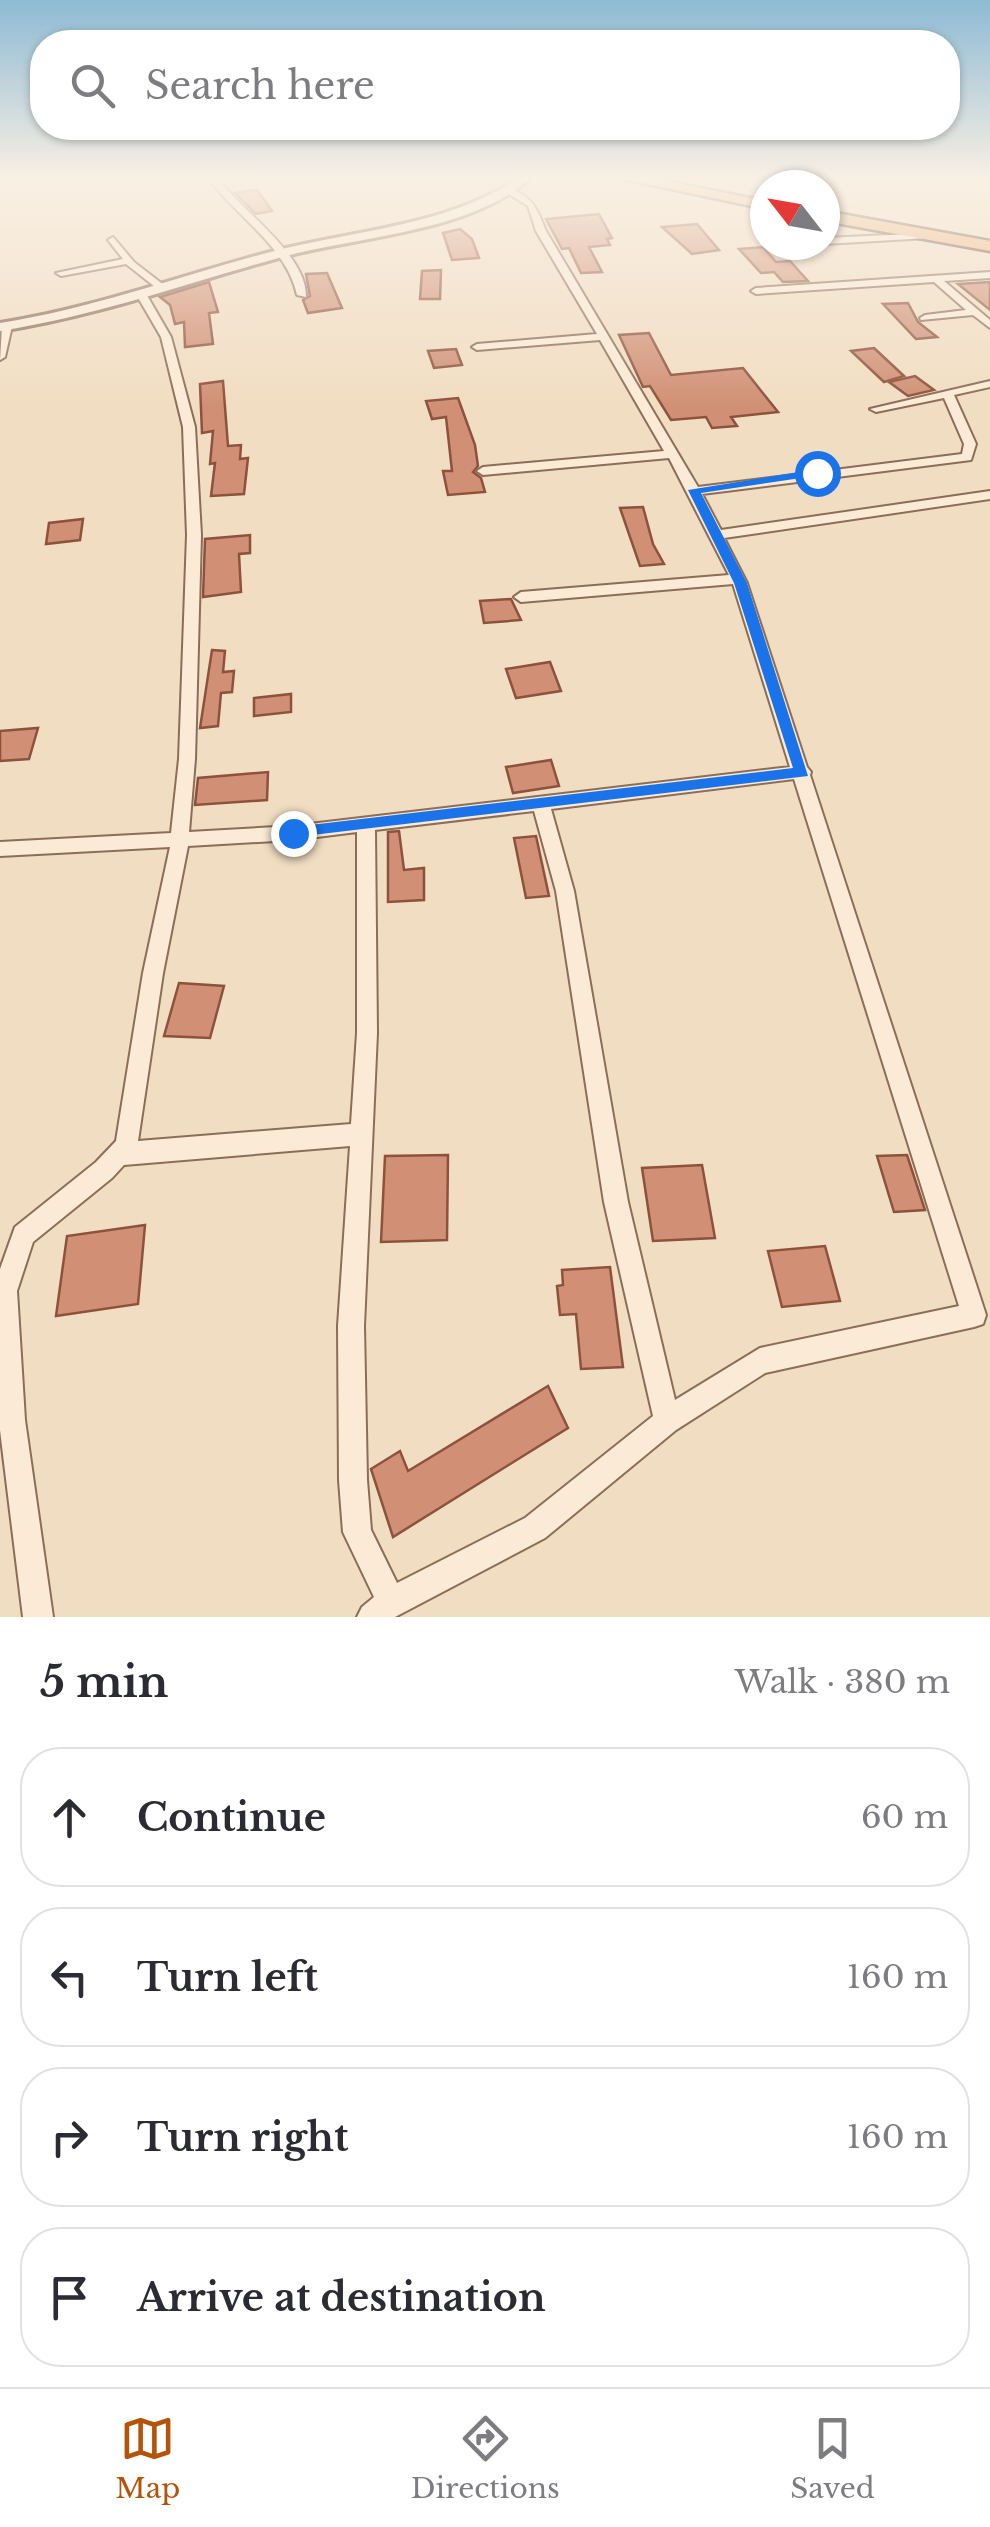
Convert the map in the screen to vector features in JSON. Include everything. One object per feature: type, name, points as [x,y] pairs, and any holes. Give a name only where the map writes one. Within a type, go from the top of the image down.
[{"type":"street","points":[[125,254],[162,288]]},
{"type":"street","points":[[0,357],[4,327],[141,294],[278,254]]},
{"type":"street","points":[[285,254],[301,277],[302,295]]},
{"type":"street","points":[[366,824],[369,922],[351,1326],[353,1480],[357,1532],[382,1610],[535,1528],[667,1422],[760,1361],[974,1316],[803,772],[738,579],[694,490],[554,254]]},
{"type":"street","points":[[61,273],[130,261]]},
{"type":"street","points":[[756,291],[990,274]]},
{"type":"street","points":[[935,278],[990,324]]},
{"type":"street","points":[[38,1617],[12,1420],[5,1291],[24,1236],[126,1146],[180,837],[192,648],[194,535],[190,427],[166,337],[141,294]]},
{"type":"street","points":[[925,318],[976,312]]},
{"type":"street","points":[[476,347],[600,337]]},
{"type":"street","points":[[876,409],[990,384]]},
{"type":"street","points":[[694,490],[968,457],[970,444],[948,394]]},
{"type":"street","points":[[484,471],[671,454]]},
{"type":"street","points":[[716,535],[990,495]]},
{"type":"street","points":[[521,597],[738,579]]},
{"type":"street","points":[[0,849],[293,833],[803,772]]},
{"type":"street","points":[[541,802],[565,891],[616,1202],[667,1422]]},
{"type":"street","points":[[118,1154],[361,1134]]},
{"type":"building","points":[[450,254],[478,254],[479,258],[452,260]]},
{"type":"building","points":[[572,254],[593,254],[602,272],[581,273]]},
{"type":"building","points":[[744,254],[750,254],[750,260],[790,261],[808,281],[783,282],[774,272],[761,273]]},
{"type":"building","points":[[441,270],[440,299],[420,299],[422,271]]},
{"type":"building","points":[[327,273],[342,308],[308,313],[303,300],[310,296],[306,274]]},
{"type":"building","points":[[209,282],[218,312],[209,313],[213,344],[185,347],[184,322],[175,324],[170,305],[160,297]]},
{"type":"building","points":[[990,282],[990,310],[958,284]]},
{"type":"building","points":[[908,303],[918,322],[937,337],[916,339],[883,304]]},
{"type":"building","points":[[649,333],[671,375],[743,368],[778,412],[731,417],[737,426],[712,428],[706,417],[671,420],[650,386],[643,387],[619,335]]},
{"type":"building","points":[[874,348],[904,376],[884,382],[851,351]]},
{"type":"building","points":[[456,349],[462,365],[434,368],[428,351]]},
{"type":"building","points":[[915,376],[934,390],[908,396],[889,382]]},
{"type":"building","points":[[223,381],[228,446],[241,445],[240,459],[248,458],[244,494],[211,496],[213,431],[202,433],[200,384]]},
{"type":"building","points":[[458,398],[475,445],[478,466],[473,472],[481,478],[485,492],[448,495],[443,471],[452,471],[446,417],[432,419],[426,401]]},
{"type":"building","points":[[643,507],[653,544],[664,564],[640,566],[620,508]]},
{"type":"building","points":[[83,519],[80,540],[46,544],[49,523]]},
{"type":"building","points":[[250,535],[250,553],[239,554],[241,592],[203,597],[205,539]]},
{"type":"building","points":[[511,599],[521,620],[484,623],[480,601]]},
{"type":"building","points":[[212,650],[225,651],[223,672],[234,671],[232,692],[221,693],[218,726],[200,728]]},
{"type":"building","points":[[550,662],[561,691],[516,698],[506,669]]},
{"type":"building","points":[[291,694],[291,712],[254,716],[254,698]]},
{"type":"building","points":[[38,728],[29,759],[0,761],[0,731]]},
{"type":"building","points":[[551,760],[559,786],[513,793],[506,767]]},
{"type":"building","points":[[268,772],[267,800],[195,805],[198,778]]},
{"type":"building","points":[[399,831],[404,870],[424,868],[424,900],[388,902],[388,832]]},
{"type":"building","points":[[536,836],[549,896],[526,898],[514,838]]},
{"type":"building","points":[[179,983],[224,986],[210,1038],[164,1036]]},
{"type":"building","points":[[448,1155],[447,1240],[381,1242],[385,1156]]},
{"type":"building","points":[[907,1155],[925,1210],[894,1212],[877,1156]]},
{"type":"building","points":[[702,1165],[715,1238],[653,1241],[642,1168]]},
{"type":"building","points":[[145,1225],[138,1304],[56,1316],[67,1236]]},
{"type":"building","points":[[825,1246],[840,1301],[782,1307],[768,1251]]},
{"type":"building","points":[[610,1267],[623,1367],[581,1369],[576,1314],[560,1315],[557,1286],[563,1285],[562,1270]]},
{"type":"building","points":[[548,1386],[568,1428],[393,1537],[371,1469],[400,1451],[408,1471]]},
{"type":"route","points":[[293,833],[803,772],[740,583],[694,490],[817,473]]}]
